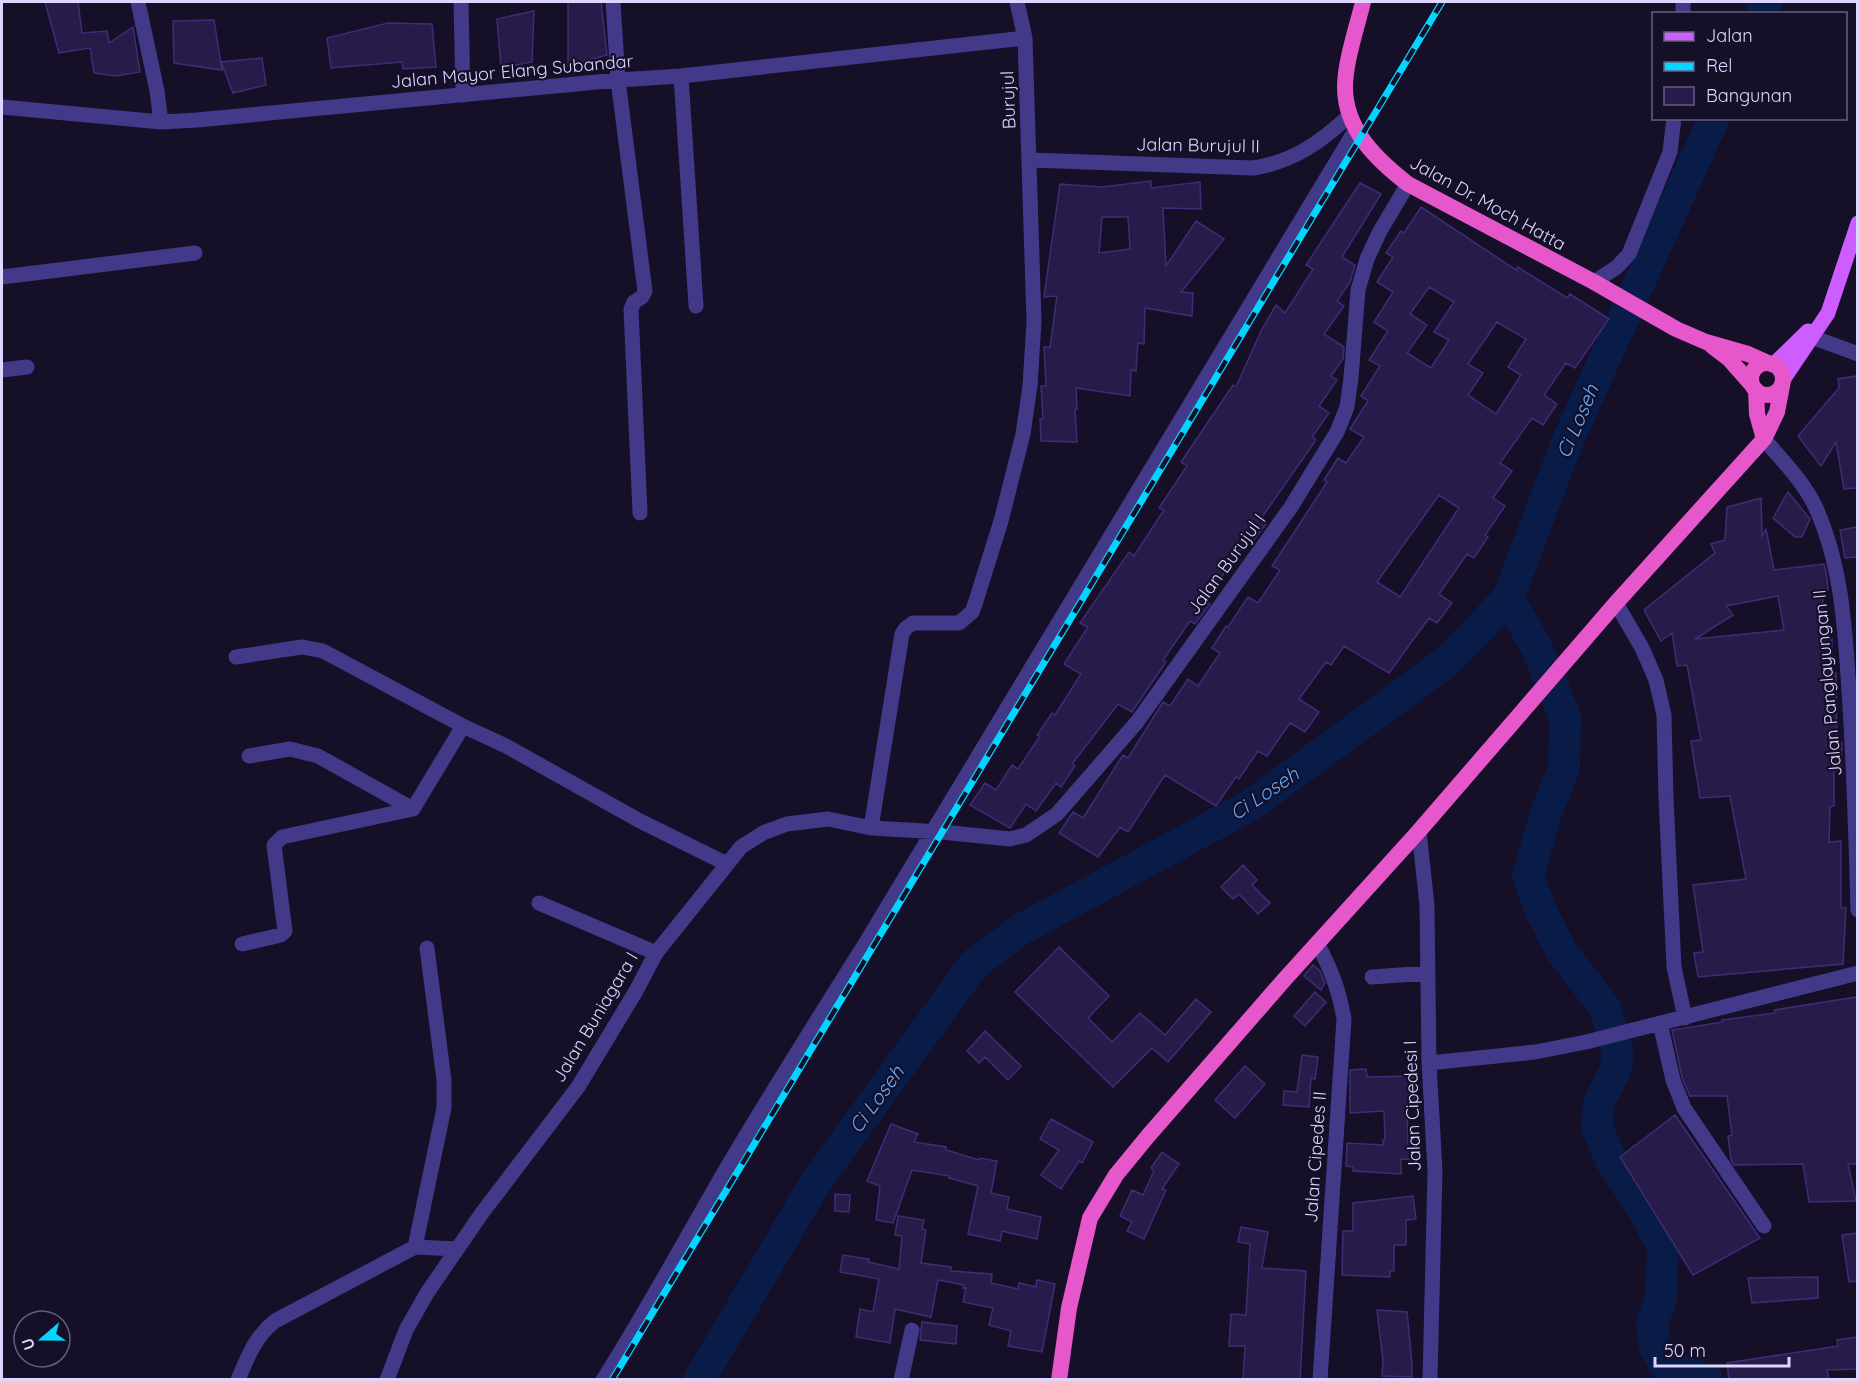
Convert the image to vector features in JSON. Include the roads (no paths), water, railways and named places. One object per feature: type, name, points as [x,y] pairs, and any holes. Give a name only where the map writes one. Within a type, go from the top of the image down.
[{"type":"highway","name":"Jalan Dr. Moch Hatta","points":[[1363,2],[1345,86],[1353,122],[1372,153],[1408,184],[1599,285],[1676,329],[1706,342]]},
{"type":"highway","points":[[1059,1380],[1069,1308],[1090,1218],[1116,1175],[1616,603],[1764,439],[1777,412],[1782,383],[1779,368],[1748,354],[1706,342]]},
{"type":"highway","points":[[1706,342],[1729,359],[1761,394],[1773,394],[1782,383]]},
{"type":"highway","points":[[1764,439],[1751,379],[1756,368],[1771,364]]},
{"type":"main road","points":[[1782,383],[1828,313],[1857,223]]},
{"type":"main road","points":[[1771,364],[1828,313]]},
{"type":"street","points":[[138,2],[157,91],[161,122]]},
{"type":"street","points":[[461,2],[463,94]]},
{"type":"street","points":[[613,2],[618,80],[645,291],[642,297],[634,302],[631,309],[640,513]]},
{"type":"street","name":"Burujul","points":[[871,828],[902,634],[906,627],[913,623],[959,623],[972,612],[1001,521],[1023,434],[1030,386],[1034,321],[1025,38],[1017,2]]},
{"type":"street","name":"Jalan Mayor Elang Subandar","points":[[2,107],[161,122],[681,76],[1025,38]]},
{"type":"street","points":[[681,76],[696,306]]},
{"type":"street","points":[[1599,285],[1629,254],[1670,152],[1674,120]]},
{"type":"street","points":[[603,1380],[653,1299],[729,1164],[933,831],[1353,122]]},
{"type":"street","name":"Jalan Burujul II","points":[[1030,160],[1253,168],[1274,165],[1297,156],[1353,122]]},
{"type":"street","name":"Jalan Burujul I","points":[[933,831],[1010,839],[1026,835],[1057,814],[1137,722],[1291,507],[1337,432],[1347,407],[1358,290],[1367,259],[1380,231],[1408,184]]},
{"type":"street","points":[[2,277],[195,253]]},
{"type":"street","points":[[1812,337],[1857,354]]},
{"type":"street","points":[[2,370],[27,367]]},
{"type":"street","name":"Jalan Panglayungan II","points":[[1764,439],[1801,483],[1815,507],[1840,586],[1857,787],[1857,910]]},
{"type":"street","points":[[1616,603],[1652,670],[1664,716],[1674,967],[1685,1017]]},
{"type":"street","points":[[236,657],[302,647],[323,651],[463,726],[506,746],[640,821],[727,864]]},
{"type":"street","points":[[242,944],[281,935],[285,931],[273,845],[278,839],[413,809],[463,726]]},
{"type":"street","points":[[249,756],[290,749],[318,756],[413,809]]},
{"type":"street","name":"Jalan Buniagara I","points":[[387,1380],[406,1330],[427,1293],[482,1213],[578,1087],[636,991],[656,953],[741,847],[763,833],[787,824],[828,819],[871,828],[933,831]]},
{"type":"street","name":"Jalan Cipedesi I","points":[[1419,831],[1427,905],[1429,1063],[1435,1171],[1430,1380]]},
{"type":"street","points":[[539,903],[656,953]]},
{"type":"street","name":"Jalan Cipedes II","points":[[1317,943],[1330,967],[1339,991],[1344,1019],[1320,1380]]},
{"type":"street","points":[[415,1247],[444,1108],[444,1080],[427,948]]},
{"type":"street","points":[[1372,977],[1428,973]]},
{"type":"street","points":[[1429,1063],[1535,1052],[1586,1042],[1857,973]]},
{"type":"street","points":[[1660,1023],[1673,1080],[1684,1108],[1764,1226]]},
{"type":"street","points":[[238,1380],[252,1344],[274,1320],[415,1247],[457,1249]]},
{"type":"street","points":[[901,1380],[912,1330]]},
{"type":"waterway","name":"Ci Loseh","points":[[1762,12],[1767,2]]},
{"type":"waterway","name":"Ci Loseh","points":[[699,1380],[816,1182],[974,964],[1020,930],[1251,805],[1449,660],[1508,598],[1568,440],[1713,120]]},
{"type":"waterway","points":[[1508,598],[1536,646],[1565,717],[1564,768],[1546,813],[1528,876],[1541,911],[1562,952],[1605,1008],[1618,1054],[1615,1071],[1599,1102],[1597,1127],[1611,1160],[1639,1202],[1663,1247],[1661,1298],[1652,1324],[1655,1347],[1664,1364],[1707,1380]]},
{"type":"railway","points":[[612,1380],[1442,2]]}]
